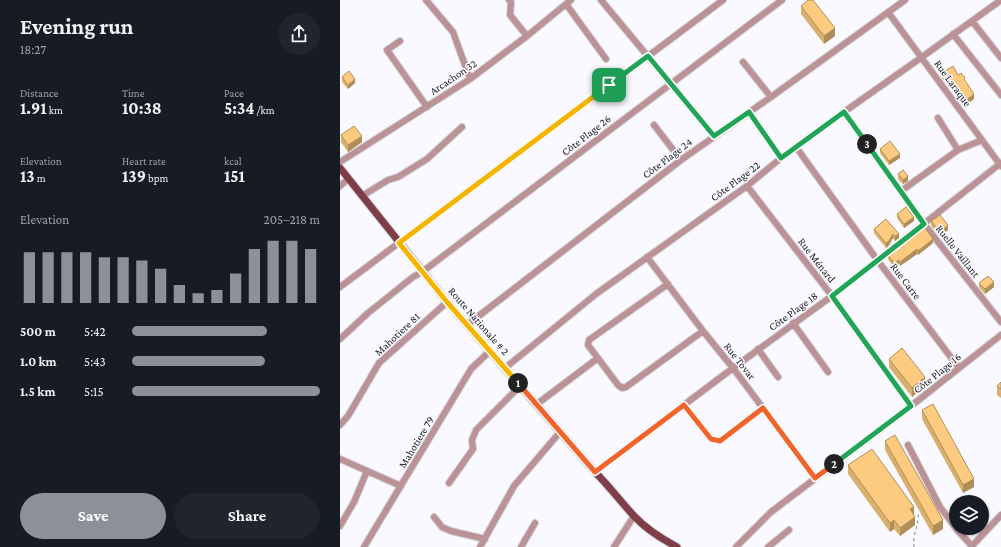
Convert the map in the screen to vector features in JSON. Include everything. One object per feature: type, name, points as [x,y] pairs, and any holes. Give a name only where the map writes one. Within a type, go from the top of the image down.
[{"type":"main road","name":"Route Nationale # 2","points":[[340,168],[447,302],[634,516],[659,537],[677,547]]},
{"type":"street","points":[[426,0],[453,32],[470,79]]},
{"type":"street","points":[[601,0],[714,136]]},
{"type":"street","points":[[340,287],[723,0]]},
{"type":"street","name":"Côte Plage 26","points":[[340,339],[368,313],[413,277],[422,272],[670,83],[782,0]]},
{"type":"street","name":"Côte Plage 24","points":[[467,325],[680,160],[771,97],[905,0]]},
{"type":"street","points":[[511,1],[510,15],[527,36]]},
{"type":"street","points":[[568,2],[606,60]]},
{"type":"street","name":"Arcachon 32","points":[[340,162],[470,79],[527,36],[568,2]]},
{"type":"street","name":"Côte Plage 22","points":[[505,368],[596,294],[747,186],[781,158],[844,112],[972,20],[1000,2]]},
{"type":"street","name":"Rue Laraque","points":[[888,12],[1001,164]]},
{"type":"street","points":[[972,20],[1001,58]]},
{"type":"street","points":[[953,34],[1001,95]]},
{"type":"street","points":[[400,41],[387,50],[426,108]]},
{"type":"street","points":[[743,62],[771,97]]},
{"type":"street","points":[[749,112],[781,158]]},
{"type":"street","name":"Ruelle Vaillant","points":[[844,112],[924,224],[1001,322]]},
{"type":"street","points":[[938,118],[958,150]]},
{"type":"street","points":[[654,126],[680,160]]},
{"type":"street","points":[[362,196],[388,180],[398,177],[427,159],[462,127]]},
{"type":"street","points":[[901,191],[958,150],[982,140]]},
{"type":"street","name":"Rue Carre","points":[[796,147],[878,261],[959,368]]},
{"type":"street","name":"Côte Plage 18","points":[[595,472],[793,323],[832,296],[1001,164]]},
{"type":"street","points":[[340,186],[348,179]]},
{"type":"street","name":"Rue Ménard","points":[[747,186],[832,296],[911,406]]},
{"type":"street","name":"Rue Tovar","points":[[647,257],[733,368],[815,478]]},
{"type":"street","points":[[668,284],[589,340],[588,345],[620,387],[624,388],[703,331]]},
{"type":"street","name":"Mahotiere 81","points":[[340,425],[348,416],[379,363],[447,302]]},
{"type":"street","points":[[793,323],[828,372]]},
{"type":"street","name":"Côte Plage 16","points":[[736,547],[771,512],[911,406],[1001,335]]},
{"type":"street","points":[[758,349],[778,377]]},
{"type":"street","name":"Mahotiere 79","points":[[364,547],[471,369],[490,351]]},
{"type":"street","points":[[537,404],[598,358]]},
{"type":"street","points":[[449,483],[473,449],[472,440],[476,430],[520,386]]},
{"type":"street","points":[[684,405],[711,439],[716,441],[720,441],[763,408]]},
{"type":"street","points":[[480,547],[514,486],[560,432]]},
{"type":"street","points":[[908,445],[940,507],[958,532],[972,546],[1001,515]]},
{"type":"street","points":[[340,459],[401,486]]},
{"type":"street","points":[[340,526],[354,502],[367,471]]},
{"type":"street","points":[[614,547],[634,516]]},
{"type":"street","points":[[434,517],[442,527],[451,531],[485,539]]},
{"type":"street","points":[[521,547],[535,523]]},
{"type":"street","points":[[768,547],[789,530]]},
{"type":"path","points":[[914,547],[913,540],[919,521],[918,512]]},
{"type":"building","points":[[808,0],[813,0],[835,28],[824,36],[801,6]]},
{"type":"building","points":[[953,66],[958,75],[961,73],[965,78],[964,79],[974,94],[965,101],[942,73]]},
{"type":"building","points":[[349,71],[355,79],[348,85],[342,77]]},
{"type":"building","points":[[354,126],[362,136],[348,145],[341,135]]},
{"type":"building","points":[[890,141],[900,154],[889,161],[880,149]]},
{"type":"building","points":[[903,170],[908,176],[903,180],[898,174]]},
{"type":"building","points":[[906,207],[914,217],[904,224],[897,214]]},
{"type":"building","points":[[940,215],[948,225],[940,232],[931,221]]},
{"type":"building","points":[[886,219],[899,234],[895,236],[893,234],[886,243],[874,229]]},
{"type":"building","points":[[925,228],[933,239],[918,251],[917,249],[900,262],[899,260],[894,263],[888,255]]},
{"type":"building","points":[[988,276],[994,282],[985,289],[979,283]]},
{"type":"building","points":[[902,348],[925,377],[912,388],[889,359]]},
{"type":"building","points":[[1001,382],[1001,389],[997,386]]},
{"type":"building","points":[[933,404],[974,479],[963,485],[922,410]]},
{"type":"building","points":[[895,435],[943,520],[933,526],[885,441]]},
{"type":"building","points":[[872,449],[914,507],[910,509],[915,517],[900,528],[894,520],[890,523],[848,465]]},
{"type":"route","points":[[648,56],[714,136],[749,112],[781,158],[844,112],[924,224],[832,296],[911,406],[815,478],[763,408],[720,441],[716,441],[711,439],[684,405],[595,472],[467,325],[399,243],[609,85],[648,56]]}]
